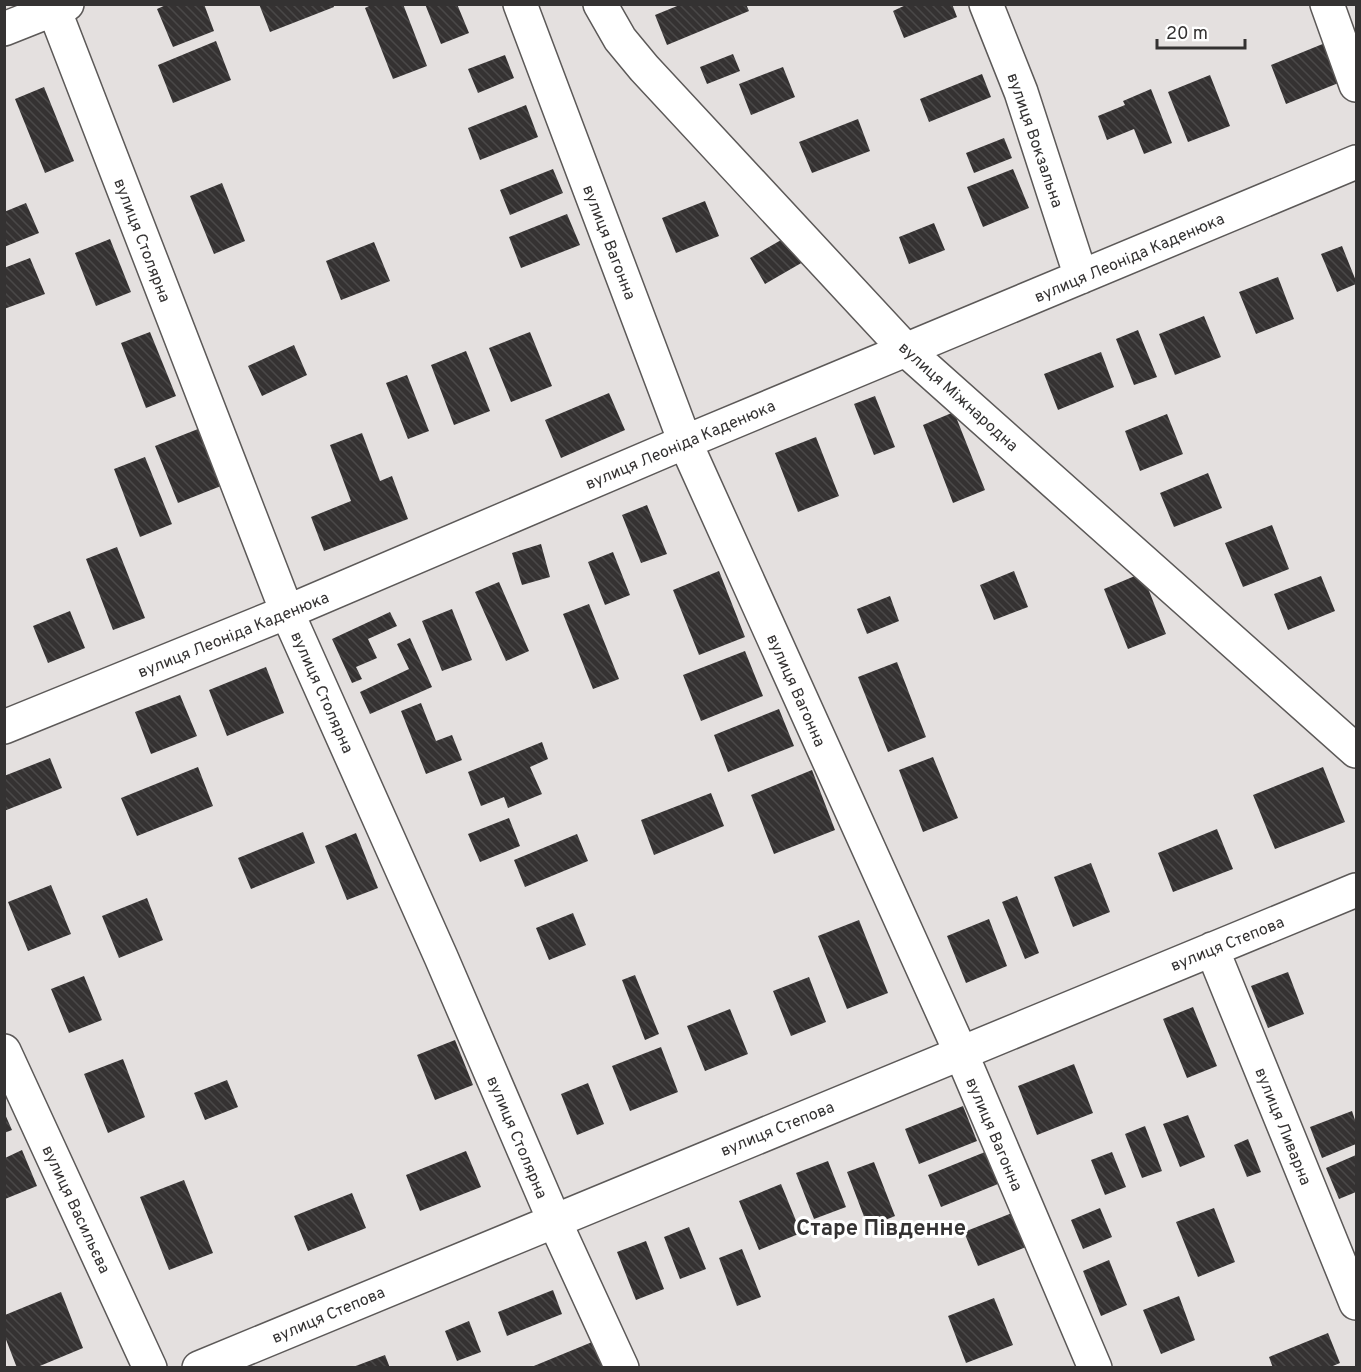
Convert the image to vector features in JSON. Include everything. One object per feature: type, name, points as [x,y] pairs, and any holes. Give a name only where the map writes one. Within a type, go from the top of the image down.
[{"type":"street","name":"вулиця Вагонна","points":[[520,4],[685,442],[961,1053],[1095,1368]]},
{"type":"street","name":"вулиця Міжнародна","points":[[600,4],[620,39],[644,68],[906,350],[1356,751]]},
{"type":"street","name":"вулиця Вокзальна","points":[[986,4],[1021,92],[1081,277]]},
{"type":"street","points":[[1327,4],[1356,85]]},
{"type":"street","points":[[4,29],[57,6]]},
{"type":"street","name":"вулиця Столярна","points":[[57,6],[288,612],[441,957],[554,1220],[622,1368]]},
{"type":"street","name":"вулиця Леоніда Каденюка","points":[[4,727],[288,612],[685,442],[1356,162]]},
{"type":"street","name":"вулиця Степова","points":[[199,1368],[1356,890]]},
{"type":"street","name":"вулиця Ливарна","points":[[1212,949],[1356,1303]]},
{"type":"street","name":"вулиця Васильєва","points":[[4,1051],[150,1368]]},
{"type":"building","points":[[168,4],[204,4],[214,31],[173,47],[157,9]]},
{"type":"building","points":[[259,4],[333,4],[334,7],[270,32]]},
{"type":"building","points":[[373,4],[403,4],[427,66],[393,79],[365,8]]},
{"type":"building","points":[[425,4],[457,4],[469,33],[441,44]]},
{"type":"building","points":[[682,4],[746,4],[749,11],[667,45],[655,15]]},
{"type":"building","points":[[908,4],[952,4],[957,17],[904,38],[893,11]]},
{"type":"building","points":[[216,41],[231,80],[173,103],[158,65]]},
{"type":"building","points":[[1330,41],[1346,80],[1286,104],[1271,65]]},
{"type":"building","points":[[733,54],[740,71],[707,84],[700,67]]},
{"type":"building","points":[[505,55],[514,78],[478,93],[468,69]]},
{"type":"building","points":[[783,67],[795,97],[751,115],[739,84]]},
{"type":"building","points":[[982,74],[991,97],[929,122],[920,99]]},
{"type":"building","points":[[1210,75],[1230,126],[1188,142],[1168,92]]},
{"type":"building","points":[[44,87],[74,161],[45,173],[15,99]]},
{"type":"building","points":[[1151,89],[1172,143],[1144,154],[1134,129],[1107,140],[1098,116],[1125,105],[1123,101]]},
{"type":"building","points":[[526,105],[538,137],[480,160],[468,128]]},
{"type":"building","points":[[858,119],[870,151],[812,173],[799,142]]},
{"type":"building","points":[[1004,138],[1012,158],[974,173],[966,153]]},
{"type":"building","points":[[553,169],[563,193],[510,215],[500,190]]},
{"type":"building","points":[[1013,169],[1029,208],[983,227],[967,187]]},
{"type":"building","points":[[222,183],[245,241],[214,254],[190,196]]},
{"type":"building","points":[[705,201],[719,236],[676,253],[662,218]]},
{"type":"building","points":[[26,203],[39,233],[4,247],[4,212]]},
{"type":"building","points":[[567,214],[580,245],[521,268],[509,237]]},
{"type":"building","points":[[934,223],[945,250],[909,264],[899,237]]},
{"type":"building","points":[[788,236],[803,262],[765,284],[750,258]]},
{"type":"building","points":[[110,239],[131,292],[96,306],[75,253]]},
{"type":"building","points":[[374,242],[390,281],[341,300],[326,261]]},
{"type":"building","points":[[1342,246],[1356,284],[1337,292],[1321,254]]},
{"type":"building","points":[[30,258],[45,294],[4,309],[4,268]]},
{"type":"building","points":[[1278,277],[1294,319],[1256,334],[1239,292]]},
{"type":"building","points":[[1204,316],[1221,357],[1175,375],[1159,334]]},
{"type":"building","points":[[1138,330],[1157,377],[1134,385],[1116,339]]},
{"type":"building","points":[[150,332],[176,396],[146,408],[121,343]]},
{"type":"building","points":[[530,332],[552,386],[511,402],[489,348]]},
{"type":"building","points":[[294,345],[307,375],[262,396],[248,366]]},
{"type":"building","points":[[466,351],[490,411],[454,425],[431,365]]},
{"type":"building","points":[[1101,352],[1114,387],[1058,410],[1044,374]]},
{"type":"building","points":[[407,375],[429,431],[408,439],[386,383]]},
{"type":"building","points":[[609,393],[625,430],[561,458],[545,420]]},
{"type":"building","points":[[875,396],[895,447],[874,455],[854,404]]},
{"type":"building","points":[[954,412],[985,490],[953,503],[923,425]]},
{"type":"building","points":[[1167,414],[1183,454],[1140,471],[1125,431]]},
{"type":"building","points":[[198,429],[221,486],[178,503],[155,446]]},
{"type":"building","points":[[362,433],[380,481],[392,476],[408,519],[324,551],[311,517],[351,501],[330,445]]},
{"type":"building","points":[[816,437],[839,496],[798,512],[775,453]]},
{"type":"building","points":[[145,457],[172,524],[140,537],[114,469]]},
{"type":"building","points":[[1208,473],[1222,508],[1174,527],[1160,493]]},
{"type":"building","points":[[647,505],[667,554],[641,563],[622,515]]},
{"type":"building","points":[[1272,525],[1289,569],[1243,587],[1225,543]]},
{"type":"building","points":[[541,544],[550,577],[522,585],[512,553]]},
{"type":"building","points":[[117,547],[145,618],[113,630],[86,559]]},
{"type":"building","points":[[613,552],[630,595],[605,605],[588,562]]},
{"type":"building","points":[[719,571],[745,637],[699,655],[673,590]]},
{"type":"building","points":[[1014,571],[1028,607],[994,620],[980,585]]},
{"type":"building","points":[[1142,573],[1166,634],[1128,649],[1104,589]]},
{"type":"building","points":[[1321,576],[1335,611],[1288,630],[1274,594]]},
{"type":"building","points":[[499,582],[529,651],[506,661],[475,592]]},
{"type":"building","points":[[890,596],[899,621],[867,634],[857,609]]},
{"type":"building","points":[[589,604],[619,679],[593,689],[563,614]]},
{"type":"building","points":[[452,609],[472,660],[442,671],[422,621]]},
{"type":"building","points":[[70,611],[85,648],[48,663],[33,626]]},
{"type":"building","points":[[390,612],[397,626],[368,639],[377,658],[356,667],[362,679],[352,683],[332,639]]},
{"type":"building","points":[[410,638],[432,687],[370,714],[360,692],[409,669],[397,644]]},
{"type":"building","points":[[745,651],[763,696],[701,721],[683,675]]},
{"type":"building","points":[[897,662],[926,737],[888,752],[858,677]]},
{"type":"building","points":[[266,667],[284,713],[227,736],[209,690]]},
{"type":"building","points":[[180,695],[197,736],[151,754],[135,712]]},
{"type":"building","points":[[421,703],[436,741],[452,735],[462,760],[426,774],[401,711]]},
{"type":"building","points":[[779,709],[794,746],[728,772],[714,735]]},
{"type":"building","points":[[542,742],[548,759],[530,767],[542,794],[508,808],[504,797],[481,806],[468,772]]},
{"type":"building","points":[[933,757],[958,818],[923,832],[899,770]]},
{"type":"building","points":[[50,758],[62,788],[4,811],[4,776]]},
{"type":"building","points":[[198,767],[213,806],[137,836],[121,798]]},
{"type":"building","points":[[1323,767],[1345,822],[1275,849],[1253,795]]},
{"type":"building","points":[[812,770],[835,830],[774,854],[751,795]]},
{"type":"building","points":[[711,793],[724,826],[654,855],[641,820]]},
{"type":"building","points":[[509,818],[520,846],[480,862],[468,834]]},
{"type":"building","points":[[1217,829],[1233,869],[1173,892],[1158,853]]},
{"type":"building","points":[[303,832],[315,863],[251,889],[238,858]]},
{"type":"building","points":[[356,833],[378,888],[347,900],[325,846]]},
{"type":"building","points":[[577,834],[588,861],[525,887],[514,860]]},
{"type":"building","points":[[1091,863],[1110,912],[1073,927],[1054,877]]},
{"type":"building","points":[[51,885],[71,934],[28,951],[8,902]]},
{"type":"building","points":[[1017,896],[1039,953],[1025,959],[1002,902]]},
{"type":"building","points":[[147,898],[163,940],[119,958],[102,916]]},
{"type":"building","points":[[573,913],[586,945],[549,960],[536,928]]},
{"type":"building","points":[[989,919],[1007,966],[966,983],[947,936]]},
{"type":"building","points":[[859,920],[888,993],[847,1009],[818,936]]},
{"type":"building","points":[[1288,972],[1304,1014],[1268,1028],[1251,986]]},
{"type":"building","points":[[635,975],[659,1034],[645,1040],[622,980]]},
{"type":"building","points":[[84,976],[102,1020],[69,1033],[51,989]]},
{"type":"building","points":[[809,977],[826,1022],[791,1036],[773,991]]},
{"type":"building","points":[[1193,1007],[1217,1066],[1187,1078],[1163,1019]]},
{"type":"building","points":[[730,1009],[748,1054],[705,1071],[687,1026]]},
{"type":"building","points":[[455,1040],[473,1085],[435,1100],[417,1055]]},
{"type":"building","points":[[661,1047],[678,1092],[630,1111],[612,1066]]},
{"type":"building","points":[[123,1059],[145,1117],[108,1133],[84,1074]]},
{"type":"building","points":[[1074,1064],[1093,1113],[1037,1135],[1018,1086]]},
{"type":"building","points":[[227,1080],[238,1107],[205,1120],[194,1093]]},
{"type":"building","points":[[588,1083],[604,1124],[577,1135],[561,1094]]},
{"type":"building","points":[[963,1106],[977,1141],[919,1164],[905,1129]]},
{"type":"building","points":[[1352,1111],[1356,1123],[1356,1144],[1322,1158],[1310,1127]]},
{"type":"building","points":[[4,1112],[12,1130],[4,1133]]},
{"type":"building","points":[[1188,1115],[1205,1157],[1180,1167],[1163,1124]]},
{"type":"building","points":[[1145,1126],[1162,1171],[1142,1178],[1125,1134]]},
{"type":"building","points":[[1248,1139],[1261,1172],[1247,1177],[1234,1145]]},
{"type":"building","points":[[22,1150],[37,1186],[5,1199],[5,1158]]},
{"type":"building","points":[[466,1151],[481,1187],[420,1211],[406,1175]]},
{"type":"building","points":[[985,1152],[998,1184],[941,1207],[928,1175]]},
{"type":"building","points":[[1112,1152],[1126,1187],[1105,1195],[1091,1160]]},
{"type":"building","points":[[1356,1155],[1356,1192],[1339,1199],[1326,1168]]},
{"type":"building","points":[[828,1161],[846,1207],[814,1219],[796,1173]]},
{"type":"building","points":[[874,1162],[895,1216],[868,1227],[847,1172]]},
{"type":"building","points":[[184,1180],[213,1253],[169,1270],[140,1197]]},
{"type":"building","points":[[781,1184],[801,1233],[759,1250],[739,1201]]},
{"type":"building","points":[[352,1193],[366,1228],[308,1251],[294,1216]]},
{"type":"building","points":[[1100,1208],[1112,1237],[1083,1249],[1071,1220]]},
{"type":"building","points":[[1214,1208],[1235,1262],[1198,1277],[1176,1222]]},
{"type":"building","points":[[1012,1213],[1026,1247],[978,1266],[964,1232]]},
{"type":"building","points":[[689,1227],[706,1269],[680,1279],[664,1237]]},
{"type":"building","points":[[646,1241],[664,1289],[636,1300],[617,1252]]},
{"type":"building","points":[[742,1249],[761,1297],[737,1306],[719,1258]]},
{"type":"building","points":[[1109,1260],[1127,1305],[1101,1316],[1083,1271]]},
{"type":"building","points":[[553,1290],[562,1314],[507,1336],[498,1312]]},
{"type":"building","points":[[61,1292],[83,1348],[35,1368],[17,1368],[5,1337],[5,1315]]},
{"type":"building","points":[[1179,1296],[1195,1340],[1161,1354],[1143,1310]]},
{"type":"building","points":[[994,1298],[1013,1345],[966,1363],[948,1316]]},
{"type":"building","points":[[469,1321],[481,1352],[457,1361],[445,1331]]},
{"type":"building","points":[[1328,1333],[1340,1363],[1328,1368],[1273,1368],[1269,1357]]},
{"type":"building","points":[[597,1340],[608,1368],[529,1368]]},
{"type":"building","points":[[385,1355],[390,1368],[353,1368],[353,1367]]},
{"type":"district","name":"Старе Південне","points":[[881,1227]]}]
